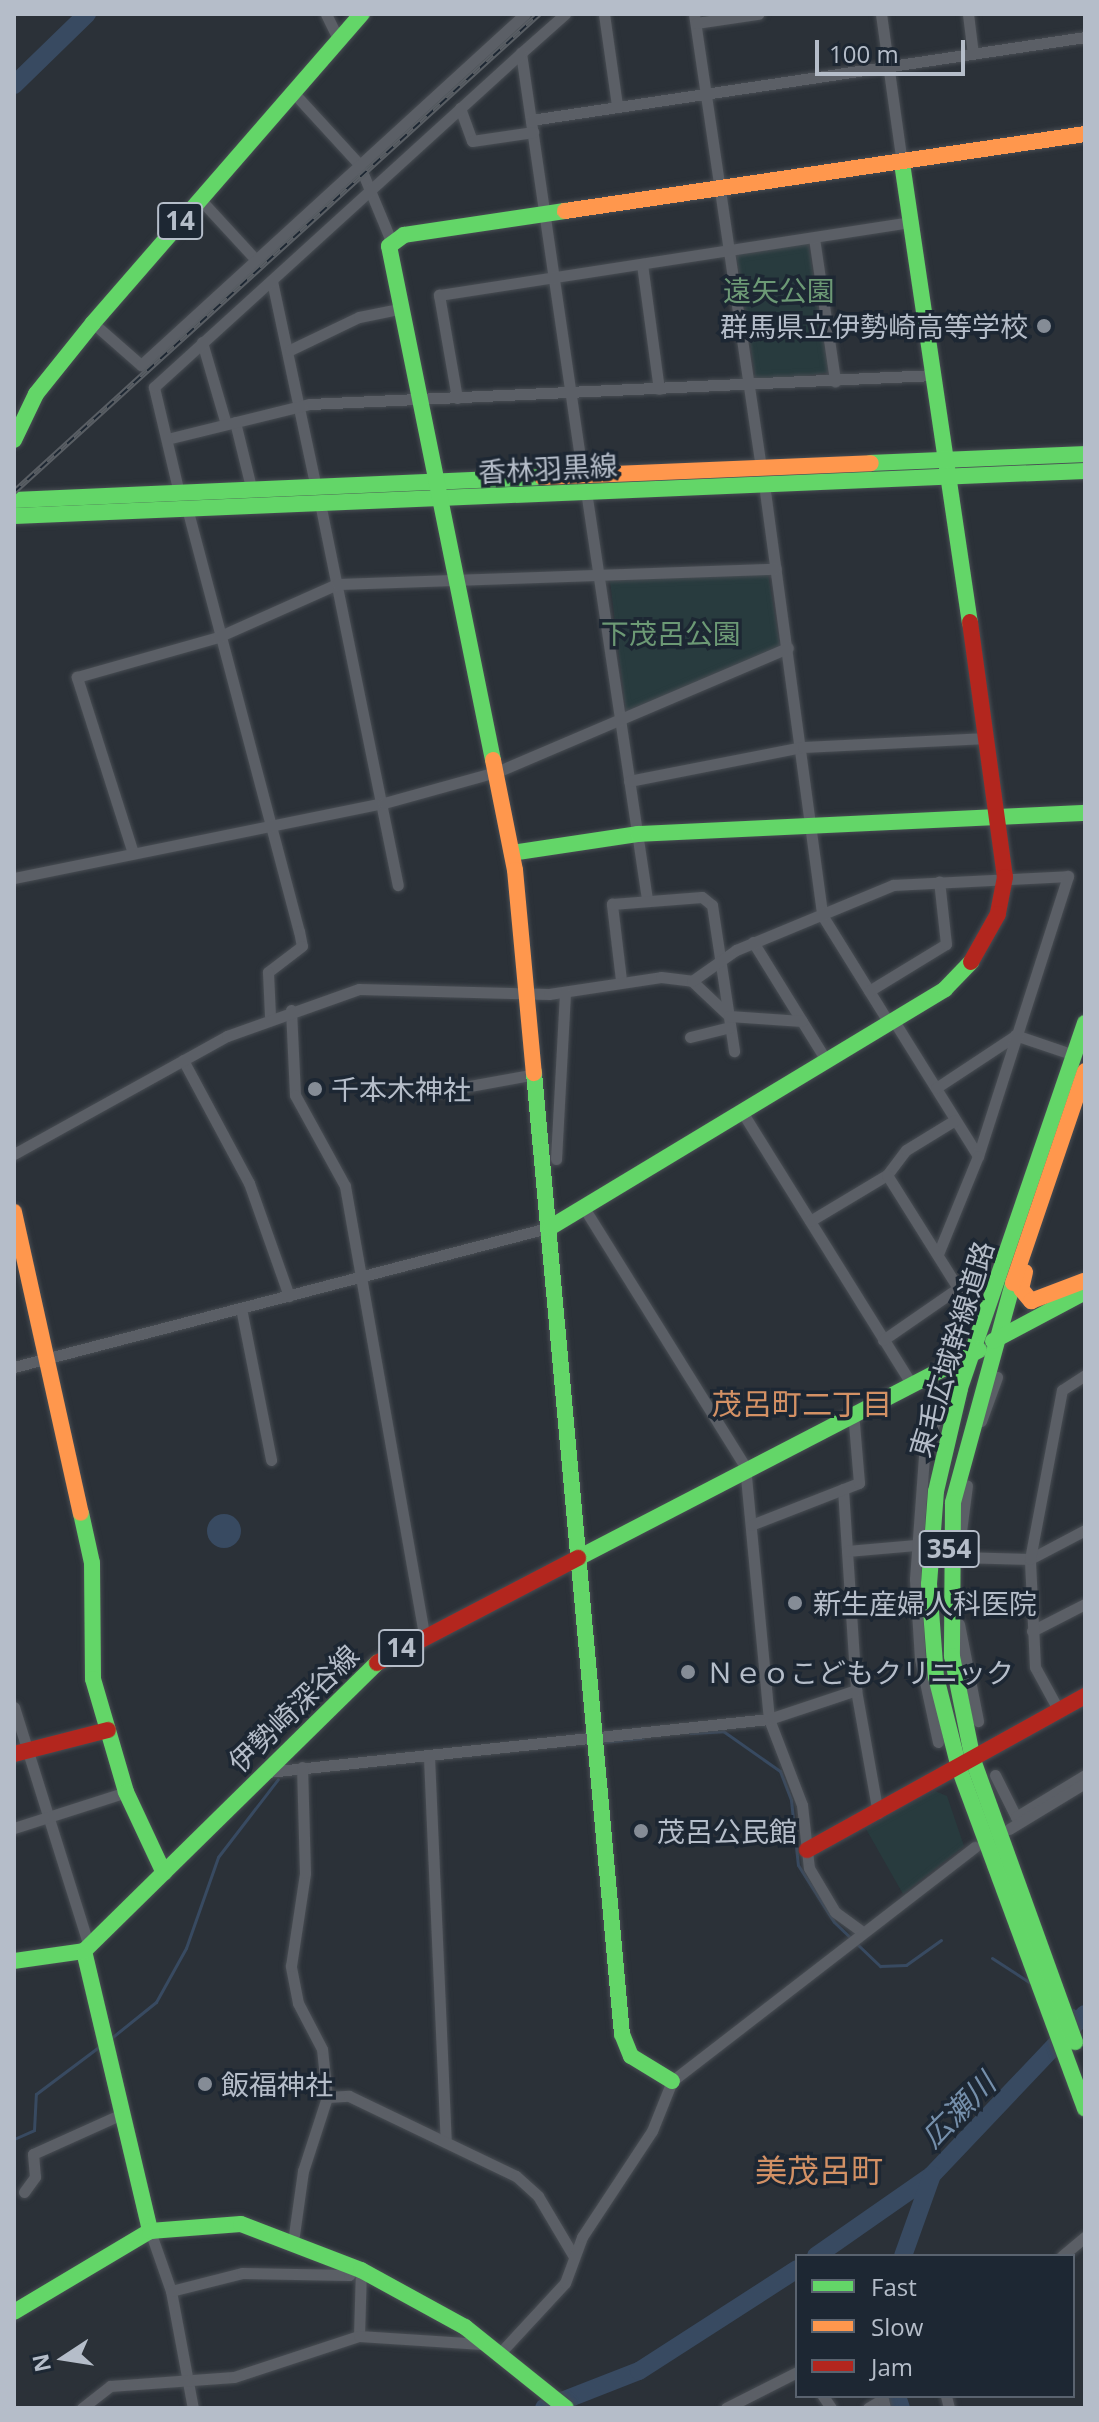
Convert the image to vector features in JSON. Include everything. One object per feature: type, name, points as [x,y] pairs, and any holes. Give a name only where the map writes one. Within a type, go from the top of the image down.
[{"type":"main road","name":"14","points":[[14,440],[36,394],[93,323],[292,90],[362,14]]},
{"type":"main road","points":[[672,2081],[635,2059],[622,2034],[551,1227],[529,992],[512,853],[499,771],[399,309],[391,241],[1085,134]]},
{"type":"main road","points":[[551,1227],[586,1211],[945,989],[975,958],[994,926],[1005,877],[999,819],[902,163]]},
{"type":"main road","name":"香林羽黒線","points":[[14,516],[183,501],[252,491],[438,499],[585,484],[948,468],[1085,454]]},
{"type":"main road","name":"香林羽黒線","points":[[948,468],[1085,471]]},
{"type":"main road","name":"香林羽黒線","points":[[14,500],[183,501],[318,496],[434,482],[585,484]]},
{"type":"main road","points":[[512,853],[638,834],[1085,813]]},
{"type":"main road","name":"東毛広域幹線道路","points":[[1085,1023],[936,1491],[930,1617],[943,1712],[1018,1885],[1085,2070]]},
{"type":"main road","name":"東毛広域幹線道路","points":[[1082,2100],[1006,1899],[966,1764],[953,1617],[953,1503],[978,1413],[986,1340],[1037,1212],[1085,1071]]},
{"type":"main road","points":[[14,1212],[49,1357],[92,1563],[93,1679],[126,1792],[164,1873]]},
{"type":"main road","points":[[1037,1212],[1022,1294],[1037,1300],[1085,1280]]},
{"type":"main road","points":[[986,1340],[1085,1280]]},
{"type":"main road","points":[[986,1340],[1085,1292]]},
{"type":"main road","name":"伊勢崎深谷線","points":[[853,1412],[908,1378],[986,1340]]},
{"type":"main road","name":"伊勢崎深谷線","points":[[87,1949],[358,1678],[424,1635],[580,1556],[986,1340]]},
{"type":"main road","points":[[807,1850],[1085,1696]]},
{"type":"main road","points":[[22,1753],[108,1730]]},
{"type":"main road","points":[[14,1961],[87,1949],[117,2116],[150,2231]]},
{"type":"main road","points":[[14,2312],[150,2231],[241,2224],[358,2269],[502,2353],[566,2408]]},
{"type":"street","points":[[326,14],[338,39]]},
{"type":"street","points":[[93,323],[137,367],[525,14]]},
{"type":"street","points":[[270,1016],[268,972],[302,946],[266,826],[154,387],[565,14]]},
{"type":"street","points":[[604,14],[617,105]]},
{"type":"street","points":[[758,14],[695,19],[803,747],[822,915],[978,1156]]},
{"type":"street","points":[[881,14],[902,163]]},
{"type":"street","points":[[968,14],[973,53]]},
{"type":"street","points":[[460,108],[472,141],[617,105],[1085,37]]},
{"type":"street","points":[[521,53],[647,900]]},
{"type":"street","points":[[292,90],[359,164],[391,241]]},
{"type":"street","points":[[199,198],[255,259]]},
{"type":"street","points":[[457,398],[439,295],[912,222]]},
{"type":"street","points":[[814,238],[835,381]]},
{"type":"street","points":[[642,264],[659,389]]},
{"type":"street","points":[[272,281],[290,350],[384,803],[398,885]]},
{"type":"street","points":[[290,350],[359,317],[399,309]]},
{"type":"street","points":[[202,342],[252,491]]},
{"type":"street","points":[[167,439],[300,405],[934,375]]},
{"type":"street","points":[[133,853],[77,677],[218,637],[337,584],[599,578],[776,569]]},
{"type":"street","points":[[14,878],[384,803],[499,771],[788,648]]},
{"type":"street","points":[[629,781],[803,747],[987,738]]},
{"type":"street","points":[[14,1154],[183,1060],[270,1016],[291,1010],[393,986],[565,993],[621,980],[692,981],[720,960],[753,942],[893,885],[1068,876],[978,1156],[938,1254]]},
{"type":"street","points":[[869,991],[946,944],[939,881]]},
{"type":"street","points":[[621,980],[612,904],[647,900],[708,901],[734,1051]]},
{"type":"street","points":[[753,942],[827,1062]]},
{"type":"street","points":[[692,981],[729,1022]]},
{"type":"street","points":[[556,1159],[565,993]]},
{"type":"street","points":[[291,1010],[295,1095],[345,1186],[424,1635]]},
{"type":"street","points":[[690,1037],[729,1022],[802,1021]]},
{"type":"street","points":[[1015,1035],[1074,1055]]},
{"type":"street","points":[[936,1088],[1015,1035]]},
{"type":"street","points":[[183,1060],[249,1183],[289,1296]]},
{"type":"street","points":[[442,1091],[536,1074]]},
{"type":"street","points":[[744,1115],[908,1378]]},
{"type":"street","points":[[810,1221],[887,1175],[906,1150],[955,1120]]},
{"type":"street","points":[[883,1340],[955,1294],[938,1254],[887,1175]]},
{"type":"street","points":[[586,1211],[745,1466],[769,1719],[802,1805],[809,1868],[835,1912],[856,1934]]},
{"type":"street","points":[[14,1367],[551,1227]]},
{"type":"street","points":[[241,1308],[271,1460]]},
{"type":"street","points":[[1059,1711],[1035,1667],[1030,1559],[1062,1390],[1085,1375]]},
{"type":"street","points":[[978,1721],[953,1617],[978,1413],[997,1377]]},
{"type":"street","points":[[938,1742],[926,1693],[916,1545],[924,1455],[939,1409]]},
{"type":"street","points":[[751,1525],[863,1479],[853,1412]]},
{"type":"street","points":[[843,1489],[856,1690],[878,1813]]},
{"type":"street","points":[[919,1512],[936,1491]]},
{"type":"street","points":[[959,1557],[1030,1559],[1085,1530]]},
{"type":"street","points":[[847,1551],[916,1545]]},
{"type":"street","points":[[1032,1631],[1085,1604]]},
{"type":"street","points":[[261,1773],[769,1719],[856,1690]]},
{"type":"street","points":[[926,1693],[943,1712]]},
{"type":"street","points":[[14,1707],[22,1753],[51,1818],[87,1949]]},
{"type":"street","points":[[429,1757],[446,2141]]},
{"type":"street","points":[[293,2242],[303,2171],[327,2097],[322,2049],[298,2003],[291,1966],[305,1873],[302,1767]]},
{"type":"street","points":[[995,1775],[1016,1817],[1085,1775]]},
{"type":"street","points":[[1009,1829],[1085,1783]]},
{"type":"street","points":[[14,1828],[126,1792]]},
{"type":"street","points":[[82,2408],[110,2386],[187,2377],[234,2377],[359,2336],[502,2353],[556,2296],[573,2255],[652,2131],[672,2081],[771,2010],[856,1934],[975,1847]]},
{"type":"street","points":[[327,2097],[349,2096],[446,2141],[538,2196],[573,2255]]},
{"type":"street","points":[[24,2192],[35,2177],[33,2154],[117,2116]]},
{"type":"street","points":[[150,2231],[171,2291],[193,2408]]},
{"type":"street","points":[[1064,2254],[1085,2237]]},
{"type":"street","points":[[171,2291],[242,2273],[349,2275],[358,2269]]},
{"type":"street","points":[[358,2269],[359,2336]]},
{"type":"street","points":[[726,2408],[795,2373]]},
{"type":"street","points":[[868,2408],[883,2399],[885,2408]]},
{"type":"green space","name":"遠矢公園","points":[[808,242],[829,372],[757,384],[736,253]]},
{"type":"green space","name":"下茂呂公園","points":[[768,574],[780,646],[626,712],[610,581]]},
{"type":"green space","points":[[935,1791],[947,1796],[964,1846],[903,1894],[866,1829]]},
{"type":"water","points":[[224,1514],[236,1519],[241,1531],[236,1543],[224,1548],[212,1543],[207,1531],[212,1519]]},
{"type":"waterway","points":[[14,85],[87,14]]},
{"type":"waterway","points":[[690,1733],[723,1731],[780,1771],[791,1800],[798,1865],[834,1922],[880,1966],[906,1965],[941,1940]]},
{"type":"waterway","points":[[603,1742],[643,1738]]},
{"type":"waterway","points":[[110,2039],[156,2002],[186,1948],[218,1857],[278,1779]]},
{"type":"waterway","points":[[992,1958],[1029,1982]]},
{"type":"waterway","points":[[1073,2010],[1083,2017]]},
{"type":"waterway","name":"広瀬川","points":[[819,2254],[932,2175],[1085,2014]]},
{"type":"waterway","points":[[14,2139],[34,2130],[36,2094],[100,2046]]},
{"type":"waterway","points":[[904,2254],[932,2175]]},
{"type":"waterway","name":"広瀬川","points":[[544,2408],[639,2371],[795,2270]]},
{"type":"waterway","points":[[898,2398],[901,2408]]},
{"type":"railway","points":[[14,492],[539,14]]},
{"type":"traffic: fast","points":[[14,440],[36,394],[93,323],[362,14]]},
{"type":"traffic: fast","points":[[902,163],[970,622]]},
{"type":"traffic: fast","points":[[493,760],[389,246],[404,235],[565,211]]},
{"type":"traffic: fast","points":[[871,463],[1085,454]]},
{"type":"traffic: fast","points":[[14,516],[1085,471]]},
{"type":"traffic: fast","points":[[14,500],[542,477]]},
{"type":"traffic: fast","points":[[512,853],[638,834],[1085,813]]},
{"type":"traffic: fast","points":[[551,1227],[945,989],[971,962]]},
{"type":"traffic: fast","points":[[1085,1023],[960,1389],[936,1491],[929,1584],[936,1677],[959,1768],[1085,2108]]},
{"type":"traffic: fast","points":[[534,1073],[622,2034],[631,2056],[672,2081]]},
{"type":"traffic: fast","points":[[1013,1283],[953,1503],[952,1656],[973,1760],[1075,2042]]},
{"type":"traffic: fast","points":[[993,1341],[1085,1292]]},
{"type":"traffic: fast","points":[[578,1558],[979,1350]]},
{"type":"traffic: fast","points":[[81,1513],[92,1563],[93,1679],[126,1792],[164,1873]]},
{"type":"traffic: fast","points":[[14,1961],[84,1951],[377,1663]]},
{"type":"traffic: fast","points":[[84,1951],[150,2231]]},
{"type":"traffic: fast","points":[[14,2312],[150,2231],[241,2224],[361,2270],[465,2327],[566,2408]]},
{"type":"traffic: slow","points":[[565,211],[1085,134]]},
{"type":"traffic: slow","points":[[542,477],[871,463]]},
{"type":"traffic: slow","points":[[493,760],[515,870],[534,1073]]},
{"type":"traffic: slow","points":[[1013,1283],[1085,1071]]},
{"type":"traffic: slow","points":[[14,1212],[81,1513]]},
{"type":"traffic: slow","points":[[1025,1272],[1021,1289],[1031,1301],[1084,1281]]},
{"type":"traffic: jam","points":[[970,622],[1005,877],[998,914],[971,962]]},
{"type":"traffic: jam","points":[[377,1663],[578,1558]]},
{"type":"traffic: jam","points":[[807,1850],[1085,1696]]},
{"type":"traffic: jam","points":[[14,1754],[108,1730]]},
{"type":"place","name":"群馬県立伊勢崎高等学校","points":[[1044,326]]},
{"type":"place","name":"千本木神社","points":[[315,1089]]},
{"type":"place","name":"新生産婦人科医院","points":[[795,1603]]},
{"type":"place","name":"Ｎｅｏこどもクリニック","points":[[688,1672]]},
{"type":"place","name":"茂呂公民館","points":[[641,1831]]},
{"type":"place","name":"飯福神社","points":[[205,2084]]},
{"type":"district","name":"茂呂町二丁目","points":[[802,1404]]},
{"type":"district","name":"美茂呂町","points":[[819,2170]]}]
